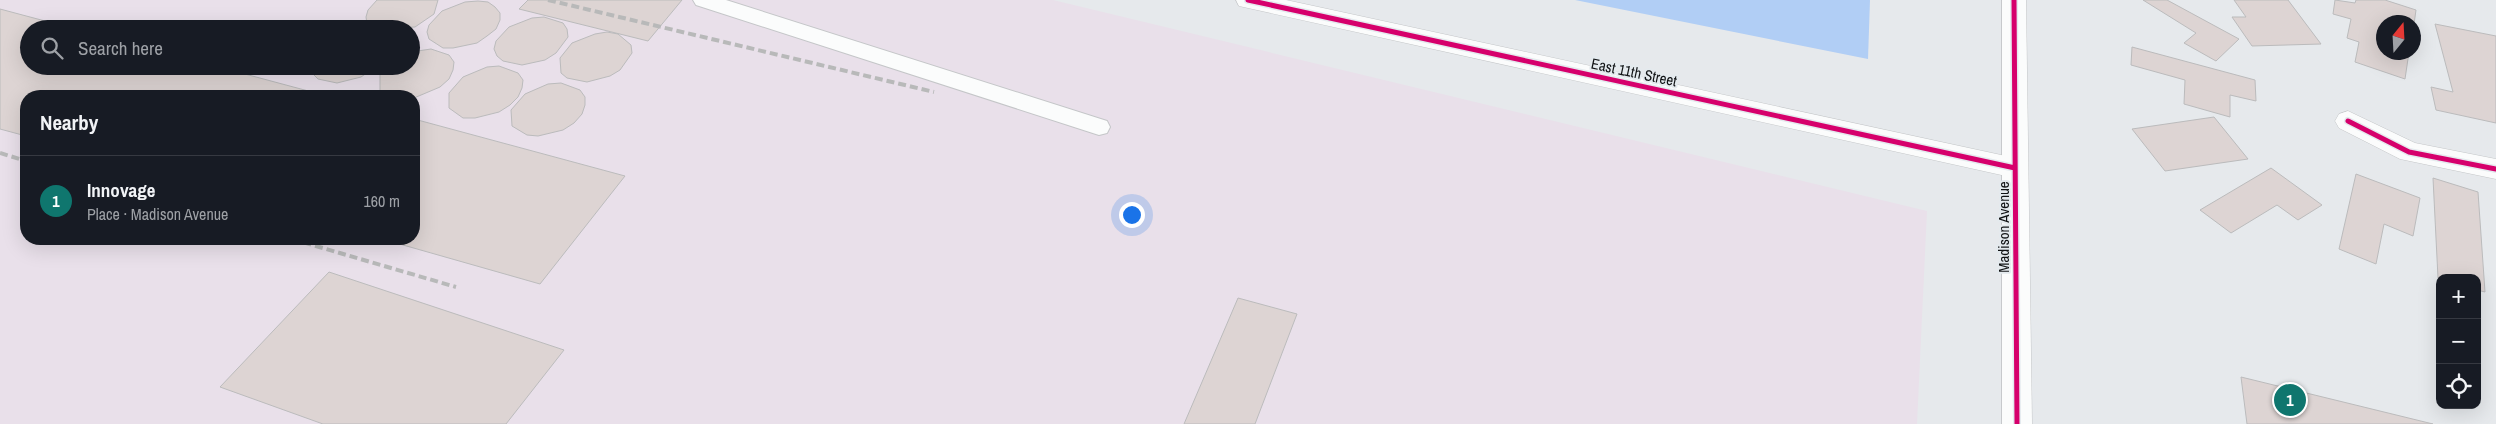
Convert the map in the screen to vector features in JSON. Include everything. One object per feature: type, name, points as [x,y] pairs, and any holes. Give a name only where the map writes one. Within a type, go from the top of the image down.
[{"type":"street","name":"East 11th Street","points":[[1249,0],[2016,168]]},
{"type":"street","name":"Madison Avenue","points":[[2014,0],[2017,424]]},
{"type":"street","points":[[2348,121],[2410,152],[2496,169]]},
{"type":"lane","points":[[703,0],[1099,127]]},
{"type":"shaded area","points":[[0,0],[1053,0],[1927,211],[1917,424],[0,424]]},
{"type":"water","points":[[1575,0],[1870,0],[1868,59]]},
{"type":"building","points":[[377,0],[438,0],[434,14],[420,24],[420,20],[366,20],[368,10]]},
{"type":"building","points":[[528,0],[682,0],[648,41],[519,9]]},
{"type":"building","points":[[2143,0],[2167,0],[2239,39],[2216,61],[2184,43],[2196,33]]},
{"type":"building","points":[[2234,0],[2288,0],[2321,44],[2252,46],[2232,17],[2246,17]]},
{"type":"building","points":[[2335,0],[2355,3],[2356,0],[2385,0],[2416,10],[2415,15],[2376,15],[2376,60],[2408,60],[2405,79],[2355,62],[2359,42],[2347,38],[2351,19],[2333,14]]},
{"type":"building","points":[[465,2],[488,2],[500,13],[500,20],[496,29],[487,36],[477,43],[453,48],[443,48],[429,39],[427,32],[429,25],[442,11]]},
{"type":"building","points":[[0,9],[41,20],[20,20],[20,75],[249,75],[305,90],[20,90],[20,134],[0,129]]},
{"type":"building","points":[[544,17],[563,23],[567,29],[568,37],[556,53],[545,60],[522,65],[503,61],[497,56],[494,49],[496,41],[509,27],[532,18]]},
{"type":"building","points":[[2435,24],[2496,36],[2496,123],[2436,110],[2431,87],[2453,92]]},
{"type":"building","points":[[607,32],[618,34],[631,45],[632,53],[620,70],[610,76],[587,82],[567,78],[561,73],[560,58],[572,43],[595,34]]},
{"type":"building","points":[[2132,47],[2255,80],[2256,101],[2230,95],[2230,117],[2184,104],[2185,80],[2131,65]]},
{"type":"building","points":[[431,49],[449,55],[454,62],[449,79],[440,87],[420,95],[420,90],[380,90],[380,75],[420,75],[420,51]]},
{"type":"building","points":[[499,66],[518,73],[523,80],[518,97],[510,105],[499,112],[475,118],[463,118],[449,108],[449,93],[463,77],[487,67]]},
{"type":"building","points":[[314,75],[364,75],[337,83],[318,79]]},
{"type":"building","points":[[561,83],[580,90],[585,97],[582,114],[574,123],[563,130],[538,136],[527,135],[512,126],[511,110],[525,94],[548,84]]},
{"type":"building","points":[[2214,117],[2248,159],[2165,171],[2132,129]]},
{"type":"building","points":[[420,121],[625,176],[540,284],[403,245],[420,245]]},
{"type":"building","points":[[2271,168],[2322,205],[2298,220],[2277,205],[2231,233],[2200,210]]},
{"type":"building","points":[[2356,174],[2420,198],[2413,236],[2384,224],[2376,264],[2339,249]]},
{"type":"building","points":[[2433,178],[2478,192],[2485,292],[2481,291],[2481,274],[2438,274]]},
{"type":"building","points":[[329,272],[564,350],[506,424],[323,424],[220,387]]},
{"type":"building","points":[[1238,298],[1297,314],[1255,424],[1184,424]]},
{"type":"building","points":[[2241,377],[2433,424],[2247,424]]},
{"type":"railway","points":[[548,0],[934,92]]},
{"type":"railway","points":[[0,153],[20,159]]},
{"type":"railway","points":[[312,245],[456,287]]},
{"type":"cycle path","points":[[1248,0],[2015,168]]},
{"type":"cycle path","points":[[2014,0],[2017,424]]},
{"type":"cycle path","points":[[2348,121],[2409,152],[2496,169]]},
{"type":"place","name":"Innovage","points":[[2290,400]]}]
